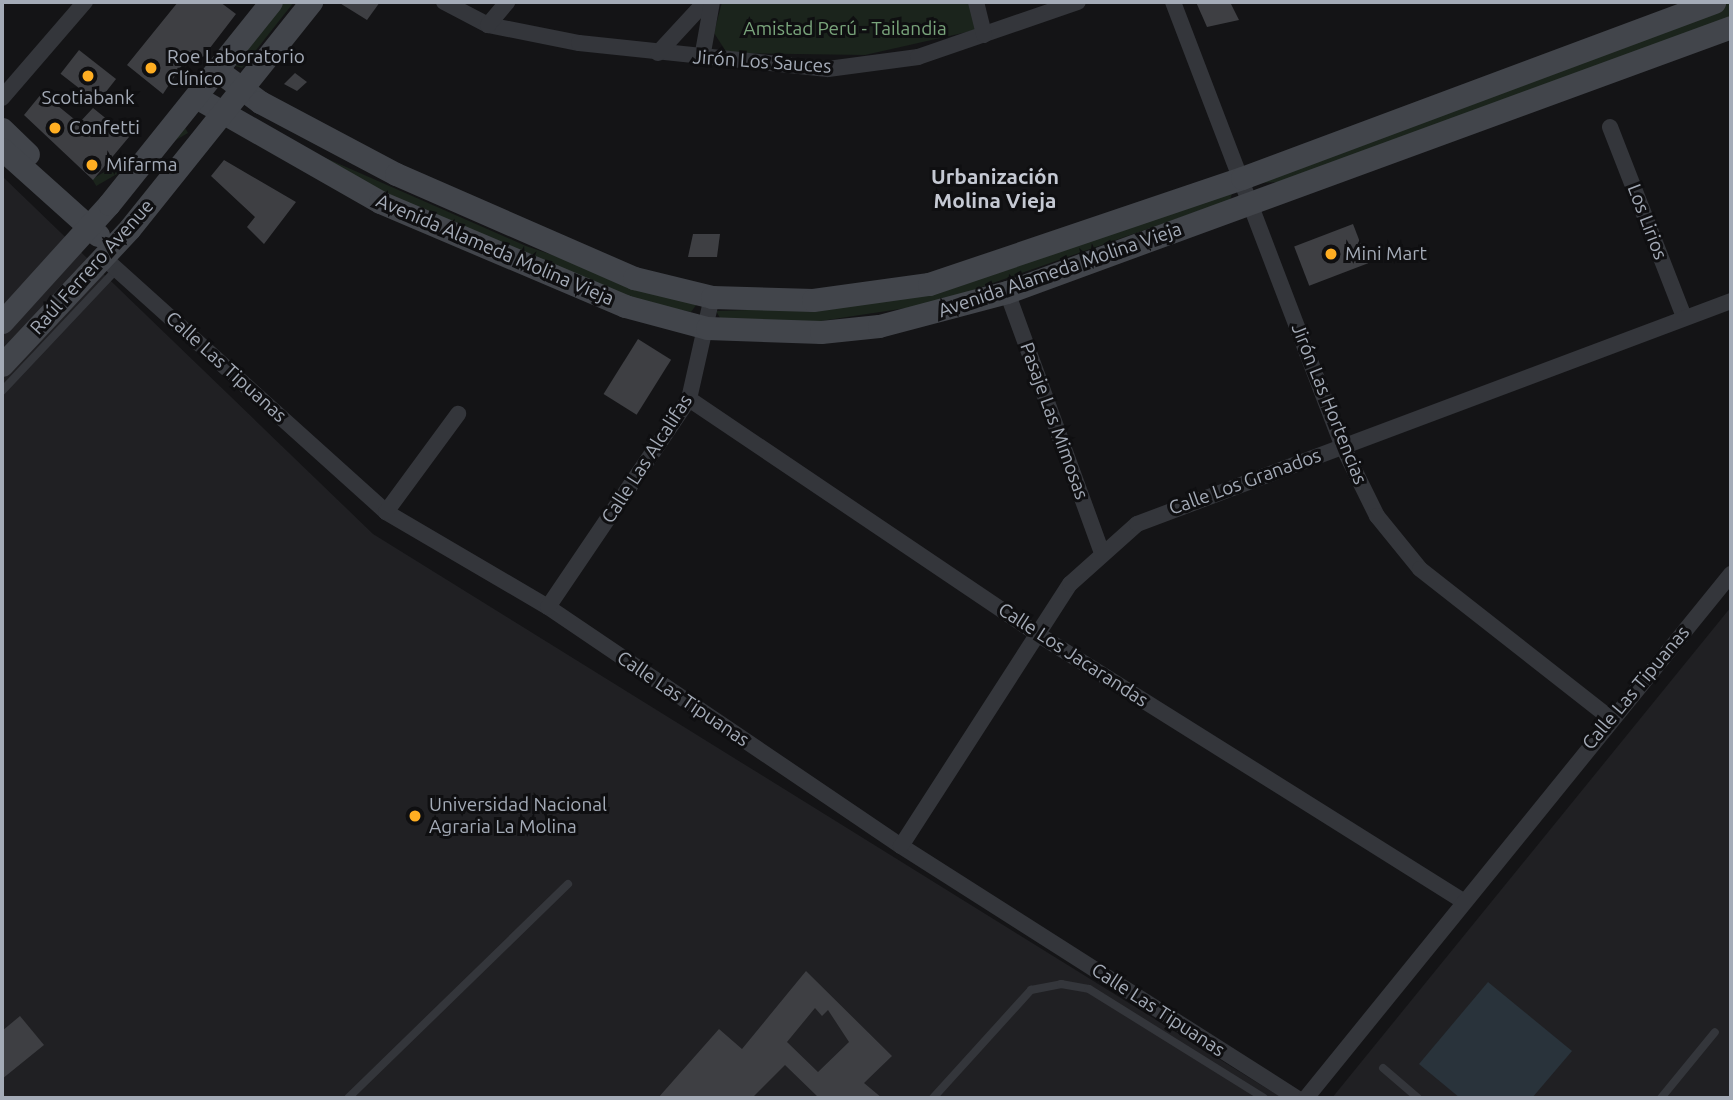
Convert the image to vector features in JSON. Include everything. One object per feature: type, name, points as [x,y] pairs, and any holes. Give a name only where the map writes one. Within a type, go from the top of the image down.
[{"type":"street","points":[[2,98],[85,2]]},
{"type":"street","name":"Raúl Ferrero Avenue","points":[[2,322],[92,224],[271,2]]},
{"type":"street","name":"Raúl Ferrero Avenue","points":[[2,365],[110,263],[130,228],[187,160],[310,2]]},
{"type":"street","name":"Jirón Los Sauces","points":[[444,2],[488,25],[702,58],[853,67],[918,57],[1078,2]]},
{"type":"street","points":[[488,25],[507,2]]},
{"type":"street","points":[[658,52],[705,2]]},
{"type":"street","points":[[702,58],[712,2]]},
{"type":"street","points":[[976,2],[985,35]]},
{"type":"street","name":"Jirón Las Hortencias","points":[[1173,2],[1343,447],[1377,516],[1420,569],[1610,718]]},
{"type":"street","name":"Avenida Alameda Molina Vieja","points":[[217,71],[241,89],[314,131],[562,249],[634,278],[712,297],[813,300],[929,284],[1241,178],[1714,2]]},
{"type":"street","name":"Avenida Alameda Molina Vieja","points":[[196,97],[296,158],[550,278],[707,328],[821,332],[867,328],[1007,292],[1731,27]]},
{"type":"street","points":[[171,129],[188,123],[196,132],[187,160]]},
{"type":"street","name":"Los Lirios","points":[[1610,127],[1684,317]]},
{"type":"street","points":[[2,129],[92,224]]},
{"type":"street","points":[[296,158],[314,131]]},
{"type":"street","points":[[2,149],[106,236],[130,228]]},
{"type":"street","name":"Calle Las Tipuanas","points":[[110,263],[386,512],[548,607],[901,846],[1297,1098]]},
{"type":"street","name":"Pasaje Las Mimosas","points":[[1007,292],[1101,550]]},
{"type":"street","name":"Calle Las Alcalifas","points":[[548,607],[689,399],[712,297]]},
{"type":"street","name":"Calle Los Granados","points":[[901,846],[1039,635],[1101,550],[1167,509],[1343,447],[1731,301]]},
{"type":"street","name":"Calle Los Jacarandas","points":[[689,399],[1039,635],[1463,901]]},
{"type":"street","points":[[386,512],[458,414]]},
{"type":"street","name":"Calle Las Tipuanas","points":[[1307,1098],[1610,718],[1731,574]]},
{"type":"lane","points":[[2,390],[110,263]]},
{"type":"lane","points":[[348,1098],[568,884]]},
{"type":"lane","points":[[933,1098],[1031,990],[1061,984],[1089,989],[1264,1098]]},
{"type":"lane","points":[[1661,1098],[1715,1032]]},
{"type":"lane","points":[[1383,1068],[1418,1098]]},
{"type":"shaded area","name":"Universidad Nacional Agraria La Molina","points":[[2,176],[373,534],[1282,1098],[2,1098]]},
{"type":"shaded area","points":[[1731,607],[1731,1098],[1332,1098]]},
{"type":"shaded area","points":[[1488,982],[1572,1051],[1532,1098],[1460,1098],[1419,1064]]},
{"type":"green space","points":[[278,2],[294,2],[242,68],[232,65]]},
{"type":"green space","name":"Amistad Perú - Tailandia","points":[[722,2],[969,2],[976,30],[865,55],[727,53],[714,33]]},
{"type":"green space","points":[[1731,2],[1731,17],[1279,182],[1260,183]]},
{"type":"green space","points":[[184,126],[188,133],[96,186],[92,179]]},
{"type":"green space","points":[[312,152],[526,246],[697,304],[691,312],[633,300],[329,170]]},
{"type":"green space","points":[[1234,187],[1230,200],[933,304],[814,322],[720,318],[716,311],[820,308]]},
{"type":"building","points":[[178,2],[220,2],[236,14],[203,57],[192,50],[163,94],[127,65]]},
{"type":"building","points":[[338,2],[380,2],[367,20]]},
{"type":"building","points":[[1196,2],[1230,2],[1239,20],[1207,27]]},
{"type":"building","name":"Scotiabank","points":[[79,50],[116,79],[98,103],[61,74]]},
{"type":"building","points":[[295,73],[307,82],[297,91],[284,84]]},
{"type":"building","points":[[42,93],[79,123],[93,108],[129,137],[93,180],[24,115]]},
{"type":"building","points":[[224,160],[296,202],[264,244],[247,227],[255,217],[211,176]]},
{"type":"building","name":"Mini Mart","points":[[1353,224],[1368,263],[1309,286],[1294,247]]},
{"type":"building","points":[[693,234],[720,234],[717,257],[688,257]]},
{"type":"building","points":[[638,339],[671,360],[637,415],[604,394]]},
{"type":"building","points":[[806,971],[892,1056],[864,1083],[882,1098],[819,1098],[785,1065],[752,1098],[658,1098],[719,1029],[742,1049]],"holes":[[[815,1008],[822,1016],[828,1010],[849,1042],[818,1072],[787,1042]]]},
{"type":"building","points":[[20,1016],[44,1045],[2,1079],[2,1031]]},
{"type":"place","name":"Roe Laboratorio Clínico","points":[[151,68]]},
{"type":"place","name":"Scotiabank","points":[[88,76]]},
{"type":"place","name":"Confetti","points":[[55,128]]},
{"type":"place","name":"Mifarma","points":[[92,165]]},
{"type":"place","name":"Mini Mart","points":[[1331,254]]},
{"type":"place","name":"Universidad Nacional Agraria La Molina","points":[[415,816]]},
{"type":"district","name":"Urbanización Molina Vieja","points":[[995,188]]}]
